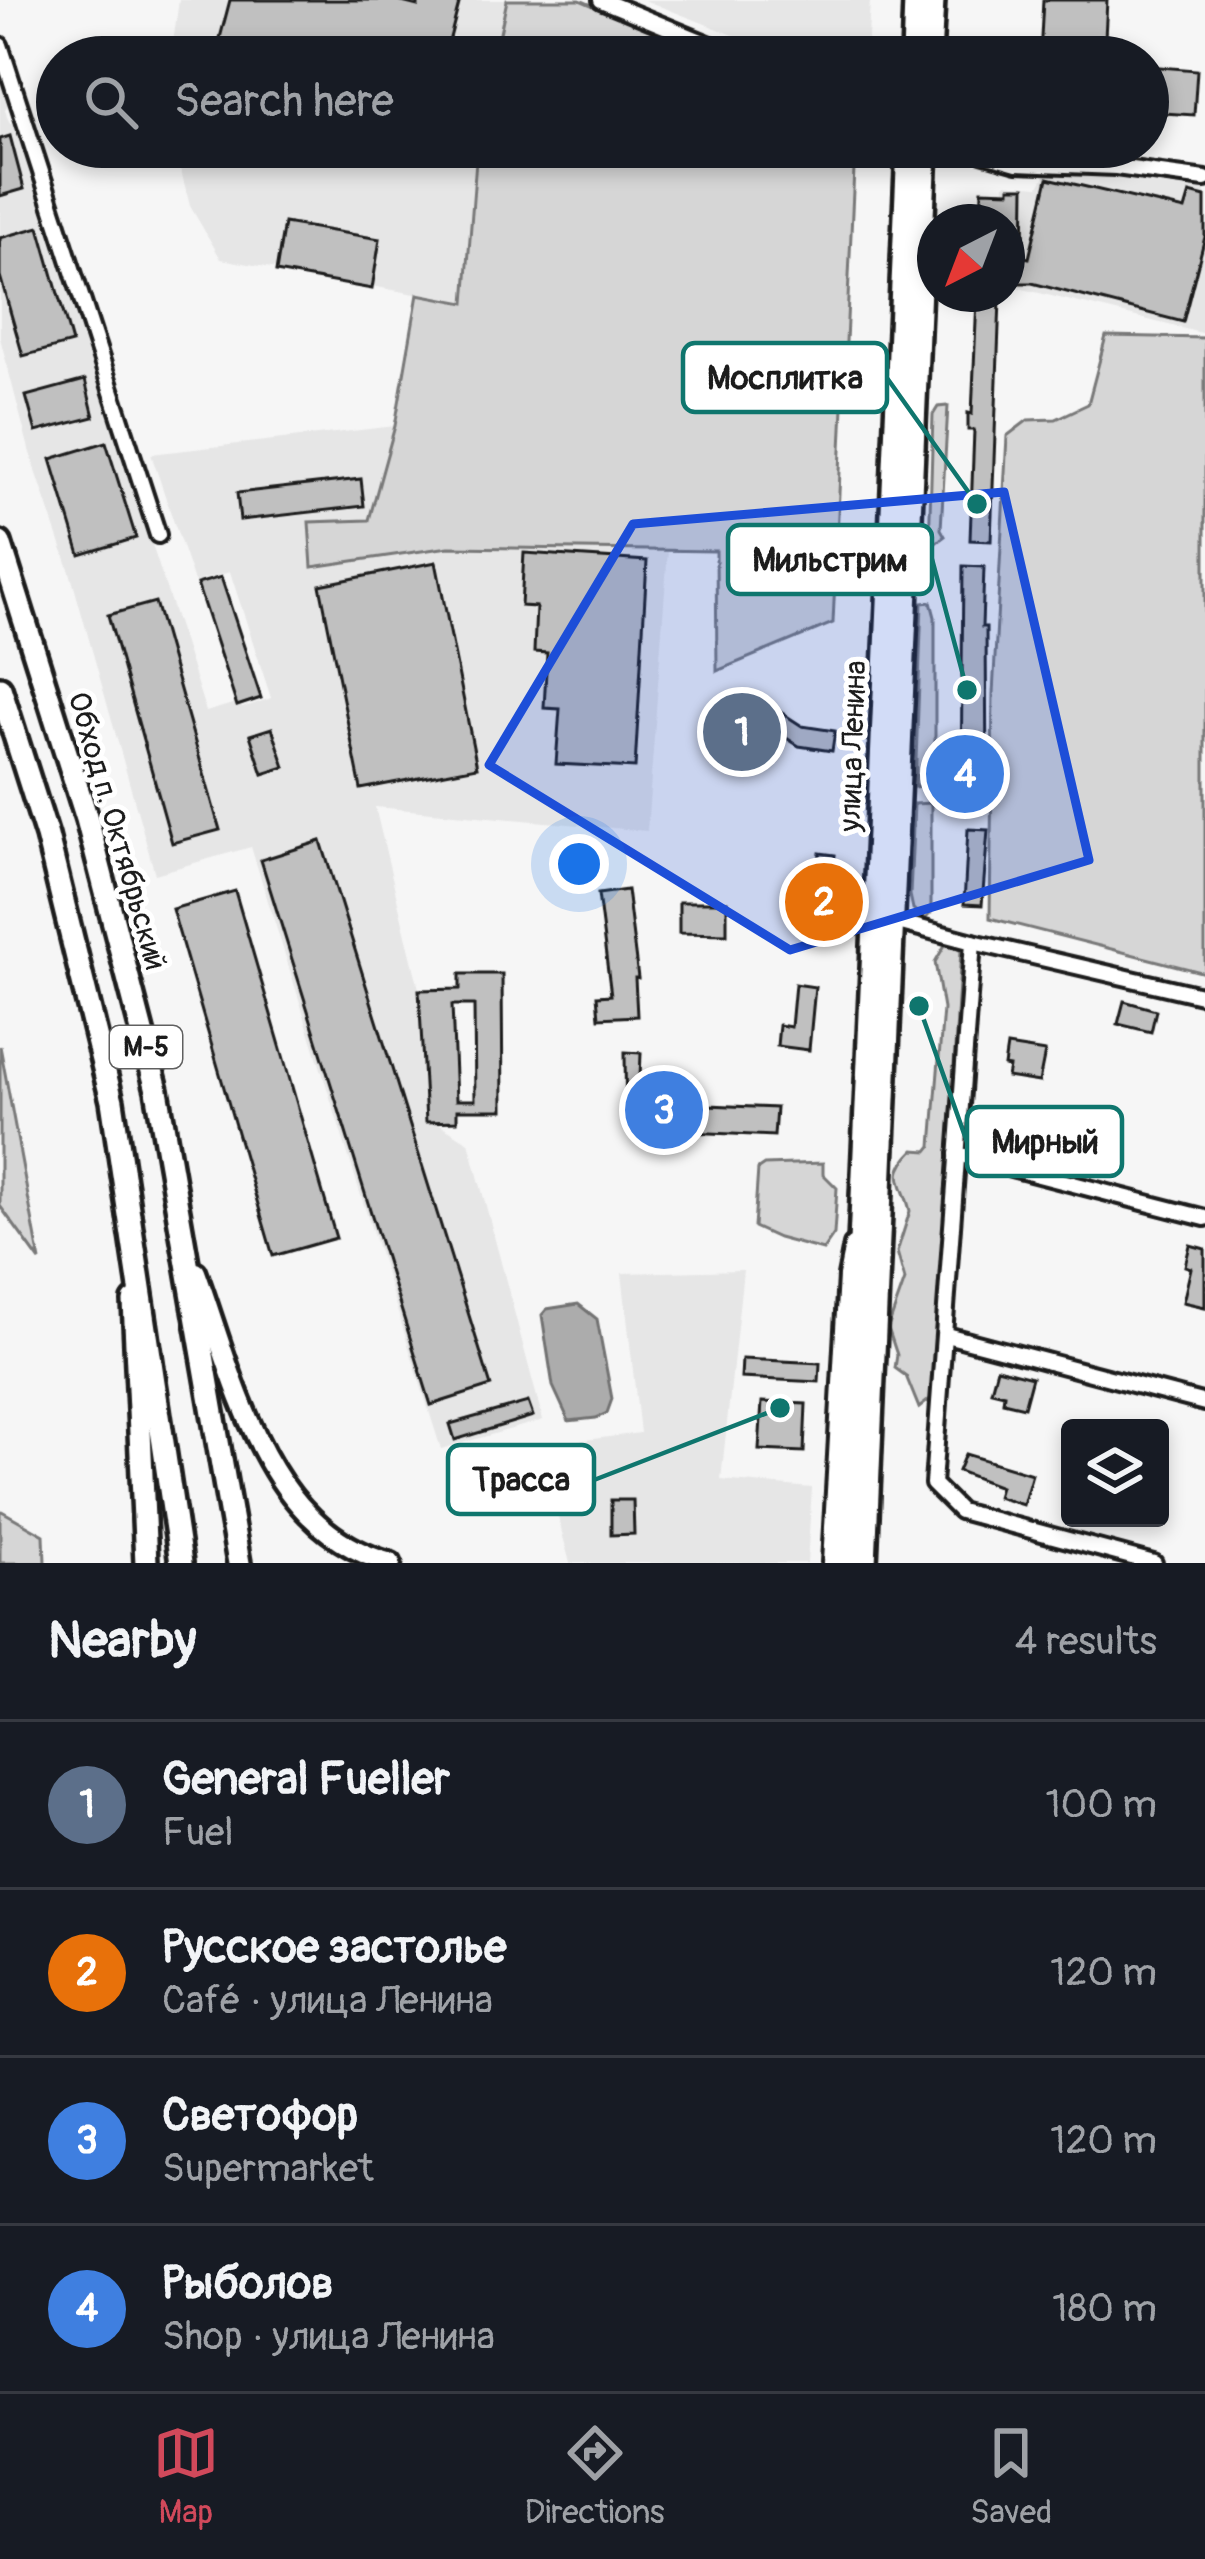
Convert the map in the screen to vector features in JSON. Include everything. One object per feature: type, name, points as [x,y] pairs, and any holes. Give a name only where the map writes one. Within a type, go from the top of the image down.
[{"type":"main road","points":[[914,36],[915,0]]},
{"type":"main road","points":[[931,36],[933,0]]},
{"type":"main road","name":"улица Ленина","points":[[846,1563],[907,168]]},
{"type":"main road","name":"улица Ленина","points":[[865,1563],[925,168]]},
{"type":"main road","name":"Обход п. Октябрьский","points":[[0,543],[93,842],[157,1090],[239,1563]]},
{"type":"main road","name":"М-5","points":[[0,688],[47,836],[112,1101],[181,1563]]},
{"type":"main road","points":[[131,1228],[146,1563]]},
{"type":"main road","points":[[186,1247],[263,1454],[320,1527],[365,1556],[391,1563]]},
{"type":"street","points":[[601,0],[689,36]]},
{"type":"street","points":[[0,45],[36,157]]},
{"type":"street","points":[[40,168],[158,535]]},
{"type":"street","points":[[1123,168],[1205,179]]},
{"type":"street","points":[[894,921],[1205,996]]},
{"type":"street","points":[[973,942],[933,1484],[960,1511],[1154,1563]]},
{"type":"street","points":[[957,1154],[1205,1218]]},
{"type":"street","points":[[830,1563],[846,1276],[865,1169]]},
{"type":"street","points":[[946,1335],[1205,1403]]},
{"type":"highlighted area","points":[[1004,492],[1089,860],[790,950],[489,765],[633,524]]},
{"type":"shaded area","points":[[179,0],[507,0],[499,36],[174,36]]},
{"type":"shaded area","points":[[507,0],[580,0],[663,36],[499,36]]},
{"type":"shaded area","points":[[644,0],[870,0],[868,36],[736,36]]},
{"type":"shaded area","points":[[0,71],[10,103],[5,109],[7,117],[17,126],[206,712],[239,702],[242,708],[271,698],[230,572],[194,582],[151,454],[395,426],[369,520],[313,567],[449,547],[668,550],[647,831],[375,807],[421,997],[430,1118],[469,1142],[543,1420],[441,1449],[251,847],[155,874],[0,338]]},
{"type":"shaded area","points":[[180,168],[475,168],[465,303],[221,259],[190,206]]},
{"type":"shaded area","points":[[475,168],[854,168],[833,623],[717,671],[716,551],[449,547],[312,567],[309,522],[369,520],[395,426],[418,294],[465,303]]},
{"type":"shaded area","points":[[1046,174],[1141,178],[1205,189],[1205,334],[1025,289],[1025,204],[1005,204],[1005,183],[1039,186]]},
{"type":"shaded area","points":[[1106,336],[1205,338],[1205,973],[990,918],[993,694],[1007,436],[1028,420],[1056,419],[1088,404]]},
{"type":"shaded area","points":[[948,406],[941,529],[945,536],[929,548],[933,415],[938,407]]},
{"type":"shaded area","points":[[931,602],[935,617],[935,783],[915,787],[922,603]]},
{"type":"shaded area","points":[[931,803],[931,913],[925,919],[913,909],[910,895],[914,804]]},
{"type":"shaded area","points":[[951,943],[961,950],[934,1396],[919,1408],[906,1376],[895,1368],[897,1355],[888,1328],[905,1280],[897,1252],[910,1211],[899,1173],[914,1150],[928,1151],[932,1146],[943,1009],[935,962]]},
{"type":"shaded area","points":[[0,1046],[40,1261],[0,1206]]},
{"type":"shaded area","points":[[823,1163],[823,1174],[837,1188],[834,1234],[823,1250],[754,1227],[758,1169]]},
{"type":"shaded area","points":[[743,1270],[721,1480],[812,1488],[807,1563],[570,1563],[539,1446],[640,1433],[622,1273]]},
{"type":"shaded area","points":[[578,1304],[597,1319],[612,1399],[607,1413],[569,1421],[553,1386],[542,1315],[547,1309]]},
{"type":"shaded area","points":[[0,1510],[44,1535],[45,1563],[0,1563]]},
{"type":"building","points":[[230,0],[394,0],[418,6],[418,0],[460,0],[451,36],[221,36]]},
{"type":"building","points":[[1043,0],[1107,0],[1105,36],[1041,36]]},
{"type":"building","points":[[1169,68],[1197,70],[1194,115],[1169,113]]},
{"type":"building","points":[[10,136],[24,189],[0,196],[0,139]]},
{"type":"building","points":[[1048,178],[1185,210],[1190,193],[1205,197],[1205,237],[1183,322],[1025,283],[1025,257],[1029,258]]},
{"type":"building","points":[[1025,187],[1025,204],[982,204],[982,190]]},
{"type":"building","points":[[284,223],[380,239],[372,289],[276,272]]},
{"type":"building","points":[[39,227],[72,343],[23,356],[0,276],[0,238]]},
{"type":"building","points":[[976,312],[1000,312],[991,541],[970,540],[974,430],[968,430],[968,413],[972,414]]},
{"type":"building","points":[[85,380],[94,417],[36,432],[26,396]]},
{"type":"building","points":[[106,442],[136,538],[80,555],[51,459]]},
{"type":"building","points":[[361,479],[364,506],[240,520],[237,493]]},
{"type":"building","points":[[524,553],[647,561],[635,768],[556,764],[560,709],[544,708],[547,653],[534,652],[536,607],[521,606]]},
{"type":"building","points":[[436,562],[477,767],[361,789],[320,585]]},
{"type":"building","points":[[963,566],[984,567],[987,790],[961,790]]},
{"type":"building","points":[[221,577],[261,698],[237,706],[197,584]]},
{"type":"building","points":[[155,602],[220,830],[172,843],[108,615]]},
{"type":"building","points":[[736,700],[760,711],[755,754],[731,751]]},
{"type":"building","points":[[779,711],[802,726],[835,731],[832,751],[799,746],[777,732]]},
{"type":"building","points":[[272,728],[285,767],[263,774],[250,735]]},
{"type":"building","points":[[968,829],[988,830],[982,905],[964,904]]},
{"type":"building","points":[[321,841],[491,1386],[431,1405],[261,860]]},
{"type":"building","points":[[820,853],[835,855],[826,919],[802,916],[807,877],[817,878]]},
{"type":"building","points":[[627,890],[638,978],[637,1016],[599,1018],[597,996],[611,995],[598,894]]},
{"type":"building","points":[[235,891],[336,1238],[273,1256],[172,909]]},
{"type":"building","points":[[679,902],[727,902],[727,934],[679,933]]},
{"type":"building","points":[[460,974],[502,974],[503,1110],[457,1110],[457,1121],[426,1122],[419,990],[460,989]],"holes":[[[452,1005],[474,1005],[475,1100],[456,1100]]]},
{"type":"building","points":[[795,984],[815,987],[809,1050],[777,1046],[779,1025],[791,1027]]},
{"type":"building","points":[[1124,1001],[1156,1010],[1151,1032],[1118,1024]]},
{"type":"building","points":[[1007,1046],[1045,1052],[1039,1082],[1007,1077]]},
{"type":"building","points":[[625,1052],[641,1053],[639,1102],[776,1108],[774,1136],[626,1129]]},
{"type":"building","points":[[1190,1245],[1205,1249],[1205,1307],[1183,1302],[1191,1268],[1185,1266]]},
{"type":"building","points":[[742,1359],[820,1363],[819,1382],[741,1378]]},
{"type":"building","points":[[997,1368],[1032,1377],[1024,1407],[1003,1402],[1004,1394],[991,1391]]},
{"type":"building","points":[[528,1402],[533,1416],[455,1440],[450,1424]]},
{"type":"building","points":[[762,1402],[806,1404],[804,1452],[759,1450]]},
{"type":"building","points":[[965,1454],[1032,1474],[1023,1505],[997,1497],[1000,1487],[958,1471]]},
{"type":"building","points":[[611,1500],[633,1500],[634,1534],[611,1535]]},
{"type":"place","name":"Мосплитка","points":[[977,504]]},
{"type":"place","name":"Мильстрим","points":[[967,690]]},
{"type":"place","name":"General Fueller","points":[[742,732]]},
{"type":"place","name":"Рыболов","points":[[965,774]]},
{"type":"place","name":"Русское застолье","points":[[824,902]]},
{"type":"place","name":"Мирный","points":[[919,1006]]},
{"type":"place","name":"Светофор","points":[[664,1110]]},
{"type":"place","name":"Трасса","points":[[780,1408]]}]
